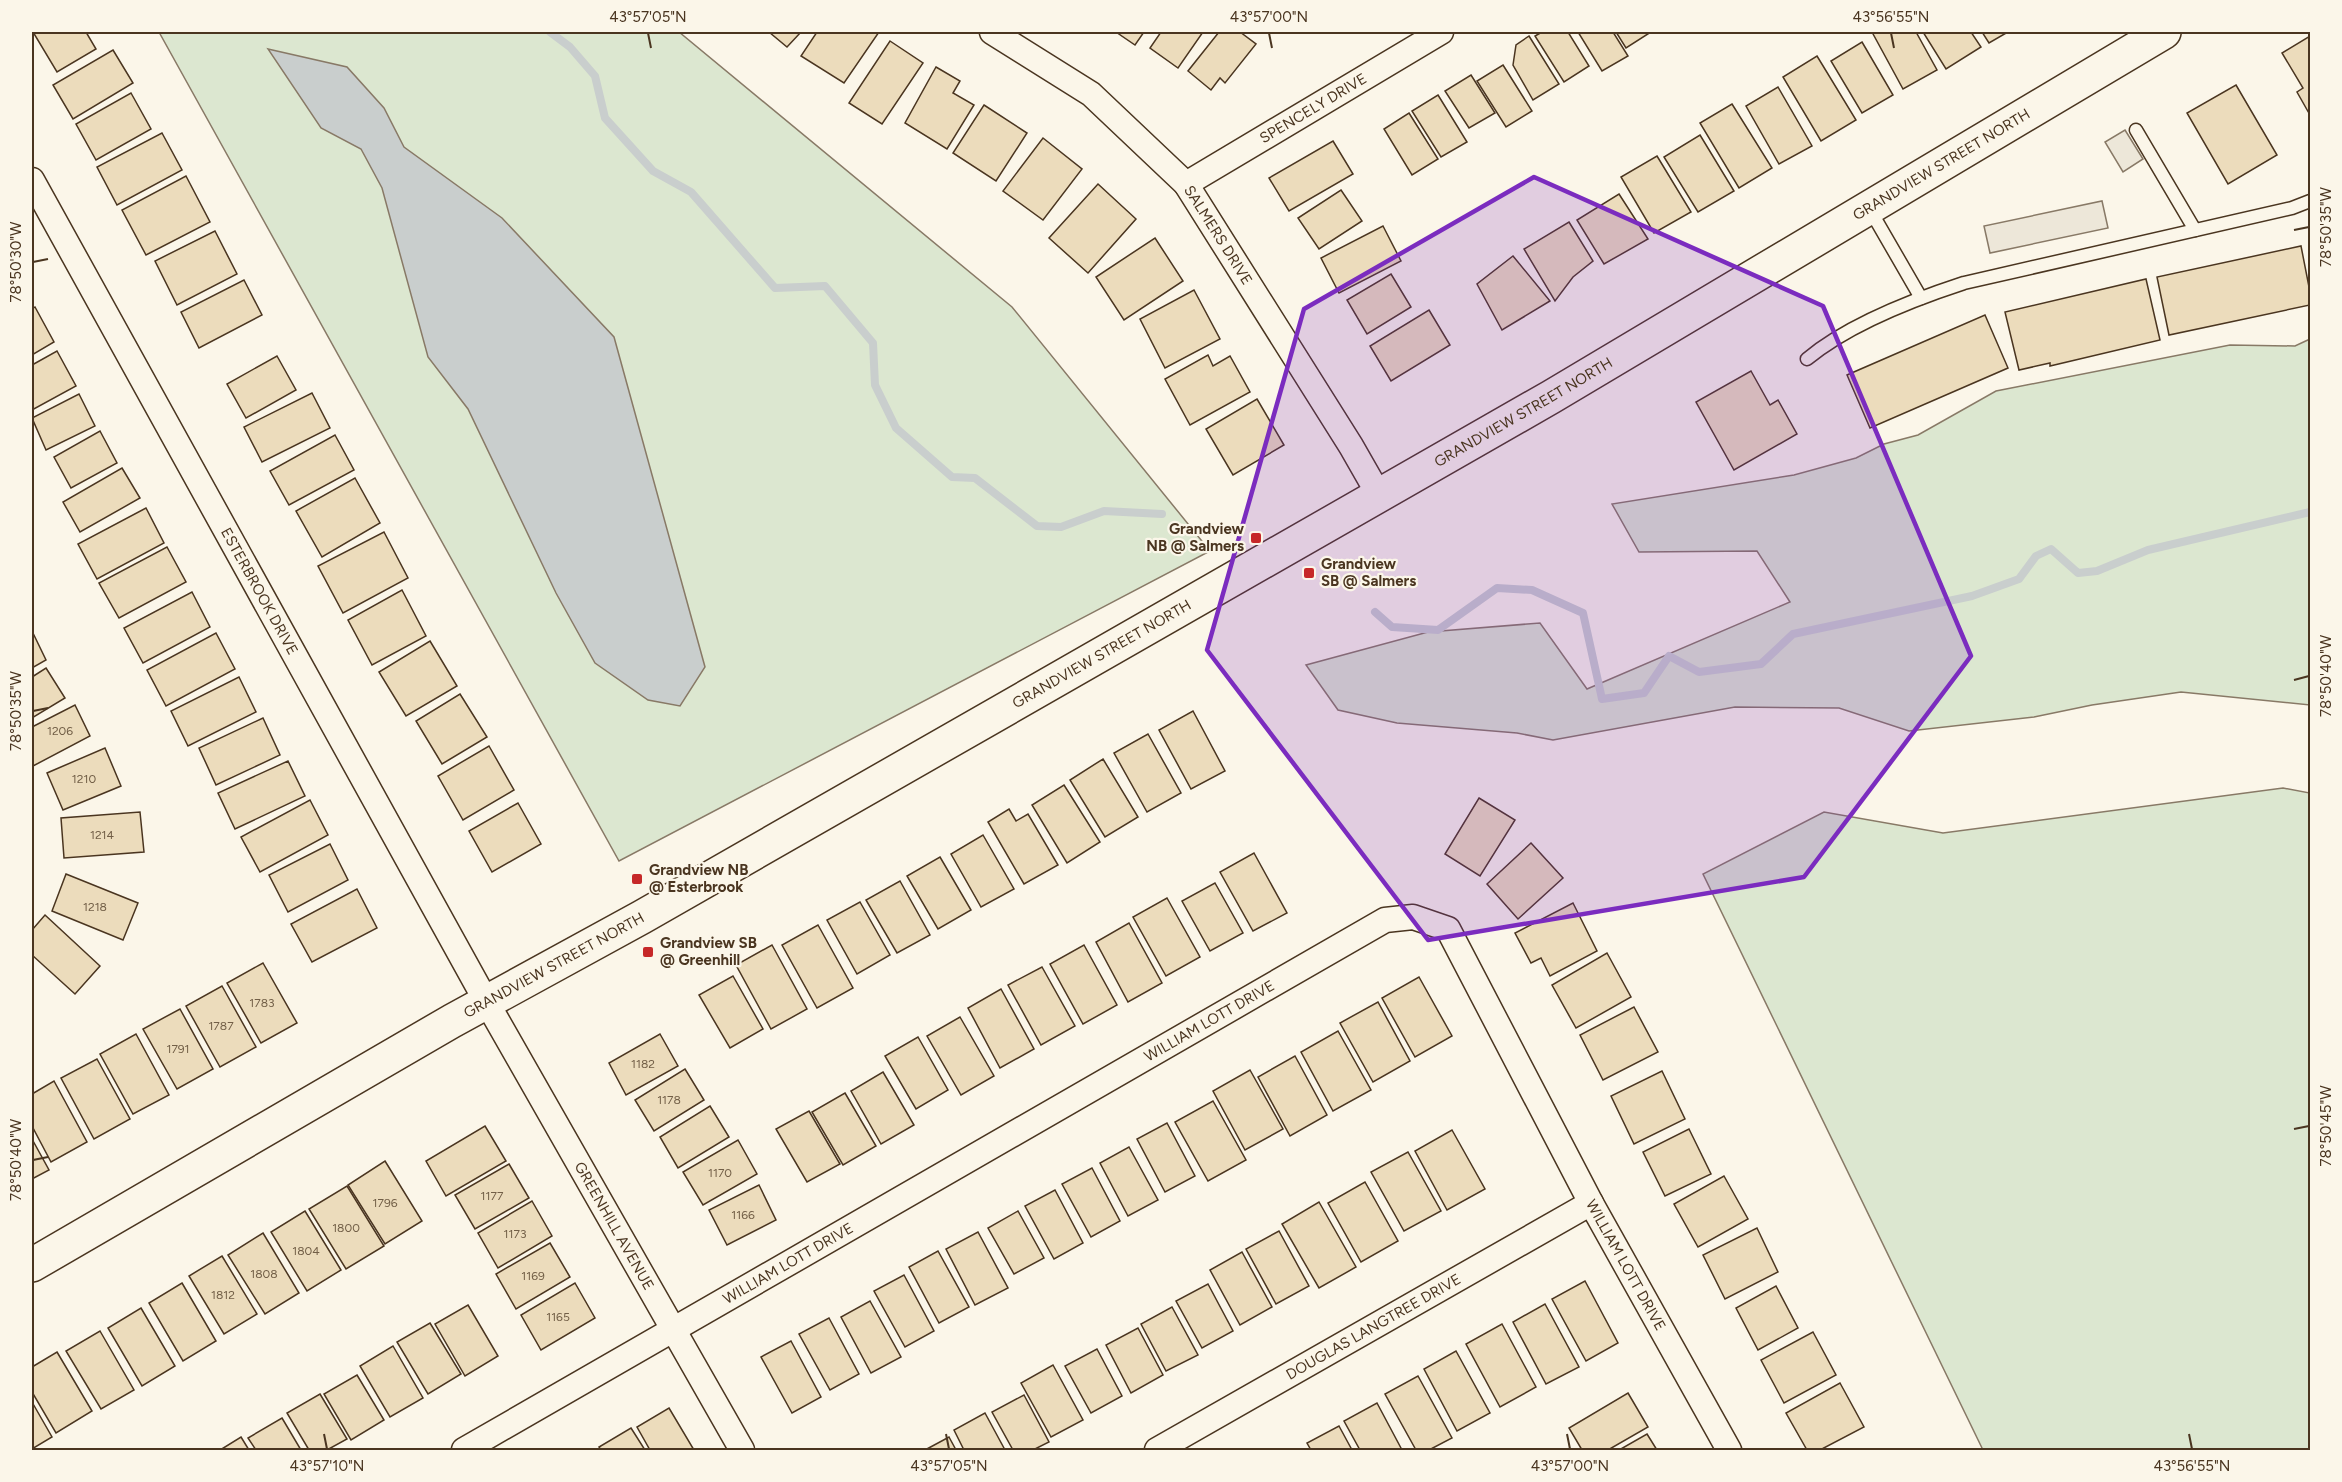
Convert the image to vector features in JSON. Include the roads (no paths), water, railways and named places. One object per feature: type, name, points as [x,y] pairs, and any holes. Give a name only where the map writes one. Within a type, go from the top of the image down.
[{"type":"street","name":"SALMERS DRIVE","points":[[992,32],[1091,94],[1186,184],[1352,447],[1379,495]]},
{"type":"street","name":"SPENCELY DRIVE","points":[[1186,184],[1441,32]]},
{"type":"street","name":"GRANDVIEW STREET NORTH","points":[[32,1265],[486,1001],[642,917],[1551,397],[2164,32]]},
{"type":"street","name":"ESTERBROOK DRIVE","points":[[33,185],[486,1001]]},
{"type":"street","name":"WILLIAM LOTT DRIVE","points":[[464,1450],[1385,920],[1413,917],[1448,929],[1591,1203],[1729,1450]]},
{"type":"street","name":"GREENHILL AVENUE","points":[[486,1001],[741,1450]]},
{"type":"street","name":"DOUGLAS LANGTREE DRIVE","points":[[1157,1450],[1591,1203]]},
{"type":"lane","points":[[2136,130],[2195,230]]},
{"type":"lane","points":[[1807,359],[1828,341],[1921,298],[1964,283],[2292,208],[2310,201]]},
{"type":"lane","points":[[1868,207],[1921,298]]},
{"type":"waterway","points":[[550,32],[570,47],[595,76],[605,118],[653,171],[691,192],[775,288],[825,286],[873,343],[875,385],[896,428],[952,477],[975,478],[1037,526],[1061,527],[1104,511],[1162,514]]},
{"type":"waterway","points":[[1375,612],[1392,627],[1438,630],[1497,588],[1532,590],[1583,613],[1602,699],[1644,693],[1669,656],[1699,672],[1761,664],[1793,634],[1972,596],[2019,579],[2036,556],[2051,549],[2078,573],[2097,571],[2148,550],[2310,512]]},
{"type":"place","name":"Grandview NB @ Salmers","points":[[1256,538]]},
{"type":"place","name":"Grandview SB @ Salmers","points":[[1309,573]]},
{"type":"place","name":"Grandview NB @ Esterbrook","points":[[637,879]]},
{"type":"place","name":"Grandview SB @ Greenhill","points":[[648,952]]}]
